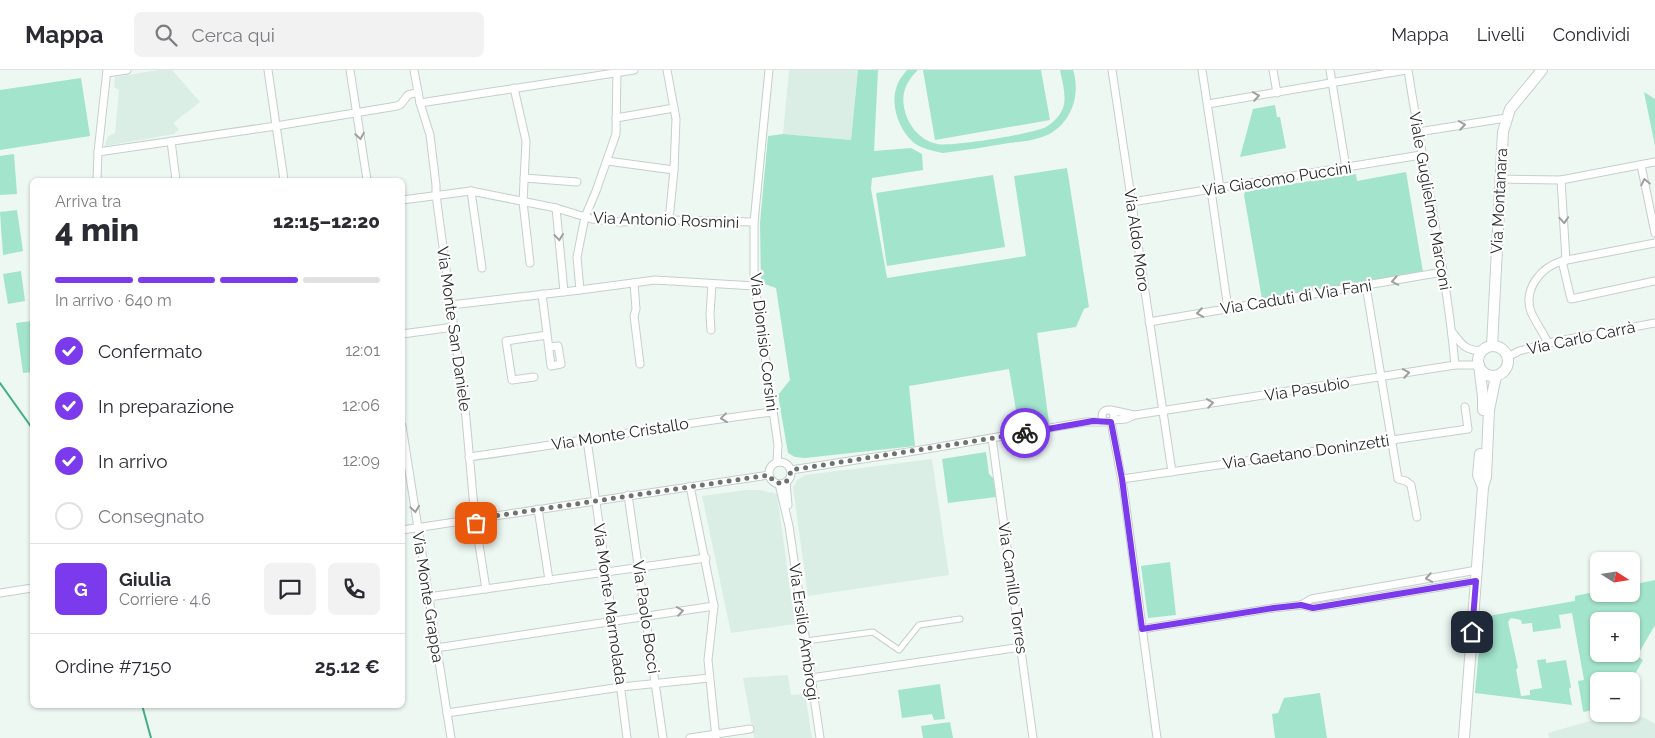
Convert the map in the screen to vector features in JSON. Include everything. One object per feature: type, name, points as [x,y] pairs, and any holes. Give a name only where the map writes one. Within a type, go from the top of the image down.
[{"type":"main road","name":"Via Montanara","points":[[1492,346],[1503,132],[1510,109],[1542,70]]},
{"type":"main road","points":[[1479,366],[1488,375],[1496,376],[1507,367],[1508,357],[1500,347],[1492,346],[1482,351],[1478,360],[1484,397],[1478,475],[1483,487]]},
{"type":"main road","points":[[1464,738],[1483,487],[1486,477],[1490,404],[1496,376]]},
{"type":"street","points":[[97,178],[98,152],[107,72],[127,70]]},
{"type":"street","points":[[268,70],[284,178]]},
{"type":"street","points":[[350,70],[367,178]]},
{"type":"street","name":"Via Monte San Daniele","points":[[414,70],[420,103],[430,135],[436,196],[466,418],[475,519],[486,589]]},
{"type":"street","points":[[420,103],[617,71],[634,70]]},
{"type":"street","points":[[667,70],[676,119],[670,220]]},
{"type":"street","name":"Via Dionisio Corsini","points":[[769,70],[754,222],[755,286],[778,445],[777,462]]},
{"type":"street","name":"Via Aldo Moro","points":[[1112,70],[1172,472]]},
{"type":"street","points":[[1202,70],[1220,188]]},
{"type":"street","points":[[1273,70],[1276,93]]},
{"type":"street","points":[[1330,70],[1346,168]]},
{"type":"street","points":[[1208,104],[1407,70]]},
{"type":"street","name":"Viale Guglielmo Marconi","points":[[1407,70],[1443,272],[1455,364]]},
{"type":"street","points":[[580,290],[577,256],[585,217],[616,134],[617,71]]},
{"type":"street","points":[[514,88],[526,141],[524,202],[530,263]]},
{"type":"street","points":[[98,152],[356,114],[397,106],[408,95],[418,92]]},
{"type":"street","points":[[616,118],[674,108]]},
{"type":"street","points":[[1418,132],[1506,118]]},
{"type":"street","points":[[171,141],[176,178]]},
{"type":"street","name":"Via Giacomo Puccini","points":[[1132,202],[1422,155]]},
{"type":"street","points":[[607,161],[674,170]]},
{"type":"street","points":[[1501,178],[1561,180],[1655,162]]},
{"type":"street","points":[[1641,165],[1655,233]]},
{"type":"street","points":[[524,178],[578,182]]},
{"type":"street","points":[[1561,180],[1564,261],[1571,298],[1655,281]]},
{"type":"street","points":[[1211,190],[1228,309]]},
{"type":"street","points":[[471,191],[482,268]]},
{"type":"street","name":"Via Antonio Rosmini","points":[[405,200],[471,191],[556,208],[585,217],[620,222],[670,220],[754,222]]},
{"type":"street","points":[[556,208],[564,292]]},
{"type":"street","points":[[1548,343],[1531,311],[1530,298],[1532,287],[1541,274],[1553,264],[1655,242]]},
{"type":"street","name":"Via Caduti di Via Fani","points":[[1149,322],[1443,272]]},
{"type":"street","points":[[451,305],[655,280],[755,286]]},
{"type":"street","points":[[634,283],[636,309],[634,316],[640,364]]},
{"type":"street","points":[[711,330],[712,284]]},
{"type":"street","points":[[1366,286],[1398,479],[1406,481],[1411,485],[1417,517]]},
{"type":"street","points":[[542,294],[549,347]]},
{"type":"street","name":"Via Carlo Carrà","points":[[1508,357],[1520,351],[1548,343],[1655,323]]},
{"type":"street","points":[[405,334],[454,327]]},
{"type":"street","points":[[1452,332],[1464,347],[1482,351]]},
{"type":"street","points":[[534,376],[512,380],[506,341],[547,335]]},
{"type":"street","name":"Via Pasubio","points":[[791,470],[1085,422],[1126,419],[1135,415],[1381,378],[1455,364],[1479,366]]},
{"type":"street","name":"Via Gaetano Doninzetti","points":[[1122,479],[1468,429],[1465,407]]},
{"type":"street","points":[[1110,421],[1102,417],[1106,411],[1114,414],[1110,421],[1122,479],[1156,738]]},
{"type":"street","name":"Via Pasubio","points":[[1085,422],[1106,411],[1135,415]]},
{"type":"street","name":"Via Monte Cristallo","points":[[469,457],[587,440],[675,424],[772,412]]},
{"type":"street","name":"Via Camillo Torres","points":[[992,438],[1033,738]]},
{"type":"street","name":"Via Monte Marmolada","points":[[587,440],[613,622],[627,738]]},
{"type":"street","points":[[777,462],[783,462],[791,470],[791,475],[783,483],[771,479],[769,475],[769,469],[772,464],[777,462]]},
{"type":"street","name":"Via Monte Grappa","points":[[405,466],[406,480],[417,528],[451,738]]},
{"type":"street","points":[[405,530],[769,475]]},
{"type":"street","name":"Via Ersilio Ambrogi","points":[[783,483],[820,738]]},
{"type":"street","points":[[690,486],[706,558],[714,606],[708,660],[716,736]]},
{"type":"street","name":"Via Paolo Bocci","points":[[628,495],[663,738]]},
{"type":"street","points":[[538,509],[548,580]]},
{"type":"street","points":[[428,597],[706,558]]},
{"type":"street","points":[[1142,629],[1301,605],[1313,608],[1476,575]]},
{"type":"street","points":[[0,593],[30,588]]},
{"type":"street","points":[[436,648],[714,606]]},
{"type":"street","points":[[806,641],[873,632],[899,650],[919,626],[960,619]]},
{"type":"street","points":[[811,678],[1021,647]]},
{"type":"street","points":[[447,713],[621,687],[709,678]]},
{"type":"street","points":[[690,738],[716,736],[750,729]]},
{"type":"shaded area","points":[[158,70],[172,70],[200,102],[173,123],[179,129],[174,134],[105,146],[107,137],[115,133],[119,90],[114,87],[115,77]]},
{"type":"shaded area","points":[[789,70],[858,70],[851,140],[783,134]]},
{"type":"shaded area","points":[[932,459],[949,575],[808,596],[793,487],[797,480],[805,475]]},
{"type":"shaded area","points":[[760,490],[777,494],[795,624],[731,633],[702,496]]},
{"type":"shaded area","points":[[788,675],[791,695],[805,694],[812,738],[754,738],[743,678]]},
{"type":"shaded area","points":[[1640,717],[1655,724],[1655,738],[1549,738],[1548,733],[1590,721],[1640,722]]},
{"type":"green space","points":[[858,70],[878,70],[874,151],[911,148],[922,154],[923,170],[872,178],[871,189],[887,278],[1026,256],[1014,176],[1067,168],[1089,307],[1084,309],[1076,327],[1037,333],[1049,423],[1019,428],[1009,369],[909,386],[915,446],[805,458],[795,457],[788,453],[778,395],[790,380],[776,288],[761,283],[760,223],[768,136],[783,134],[851,140]]},
{"type":"green space","points":[[907,70],[918,70],[911,77],[904,91],[903,101],[908,119],[919,135],[937,144],[958,144],[992,139],[1046,127],[1056,119],[1063,108],[1064,94],[1060,70],[1073,70],[1076,91],[1071,111],[1058,128],[1049,134],[1028,141],[943,153],[917,145],[903,131],[894,99],[899,81]]},
{"type":"green space","points":[[923,70],[1041,70],[1050,120],[935,140]]},
{"type":"green space","points":[[81,78],[90,136],[0,150],[0,90]]},
{"type":"green space","points":[[1644,92],[1655,99],[1655,146]]},
{"type":"green space","points":[[1275,105],[1277,117],[1280,117],[1286,148],[1240,157],[1253,109]]},
{"type":"green space","points":[[14,154],[17,194],[0,195],[0,156]]},
{"type":"green space","points":[[1406,172],[1423,272],[1262,299],[1244,195],[1245,191],[1356,174],[1357,181]]},
{"type":"green space","points":[[993,175],[1005,247],[887,266],[876,193]]},
{"type":"green space","points":[[17,210],[23,251],[3,255],[0,212]]},
{"type":"green space","points":[[21,271],[25,301],[8,304],[3,274]]},
{"type":"green space","points":[[30,321],[30,372],[23,373],[16,323]]},
{"type":"green space","points":[[986,452],[989,474],[993,478],[996,497],[948,503],[942,459]]},
{"type":"green space","points":[[1170,562],[1176,615],[1148,618],[1141,566]]},
{"type":"green space","points":[[1655,580],[1655,625],[1640,651],[1640,612],[1590,612],[1590,662],[1640,662],[1640,658],[1643,660],[1636,672],[1590,672],[1590,710],[1584,712],[1578,681],[1584,680],[1572,613],[1559,615],[1561,628],[1533,632],[1532,623],[1522,624],[1521,620],[1511,618],[1508,622],[1518,668],[1516,669],[1521,696],[1530,695],[1530,690],[1542,688],[1537,660],[1546,659],[1546,663],[1566,660],[1572,705],[1475,693],[1482,617],[1575,601],[1575,596],[1590,593],[1590,602],[1640,602],[1640,583]]},
{"type":"green space","points":[[940,684],[945,719],[934,720],[932,714],[902,718],[898,690]]},
{"type":"green space","points":[[1320,693],[1327,738],[1275,738],[1272,714],[1278,713],[1284,698]]},
{"type":"green space","points":[[950,722],[953,738],[923,738],[921,726]]},
{"type":"waterway","points":[[0,383],[30,425]]},
{"type":"waterway","points":[[143,708],[151,738]]},
{"type":"way so far","points":[[476,523],[475,519],[769,475],[774,482],[783,484],[789,479],[791,470],[1025,433]]},
{"type":"route","points":[[1025,433],[1093,421],[1111,422],[1122,479],[1142,629],[1274,608],[1301,605],[1313,608],[1476,581],[1472,632]]}]
